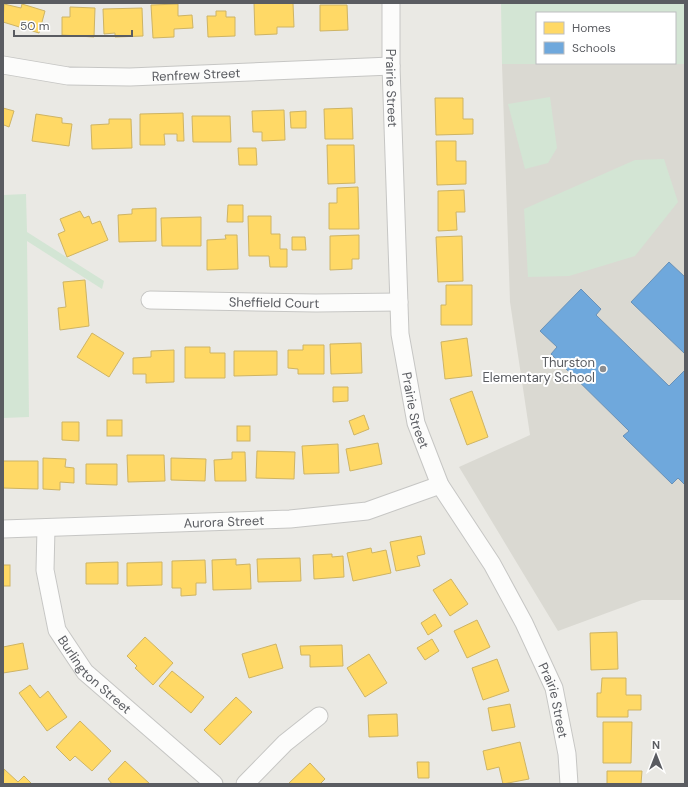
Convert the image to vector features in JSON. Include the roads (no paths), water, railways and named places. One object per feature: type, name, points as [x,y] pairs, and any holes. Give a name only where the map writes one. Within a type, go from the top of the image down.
[{"type":"street","name":"Prairie Street","points":[[391,3],[391,66],[400,334],[416,423],[440,485],[492,564],[524,623],[554,688],[567,754],[569,784]]},
{"type":"street","name":"Renfrew Street","points":[[3,65],[68,76],[130,77],[391,66]]},
{"type":"street","name":"Sheffield Court","points":[[150,300],[316,303],[399,302]]},
{"type":"street","name":"Aurora Street","points":[[3,529],[290,519],[367,511],[440,485]]},
{"type":"street","name":"Burlington Street","points":[[46,528],[45,570],[57,630],[85,672],[214,784]]},
{"type":"street","points":[[245,784],[285,743],[319,716]]},
{"type":"place","name":"Thurston Elementary School","points":[[603,369]]}]
